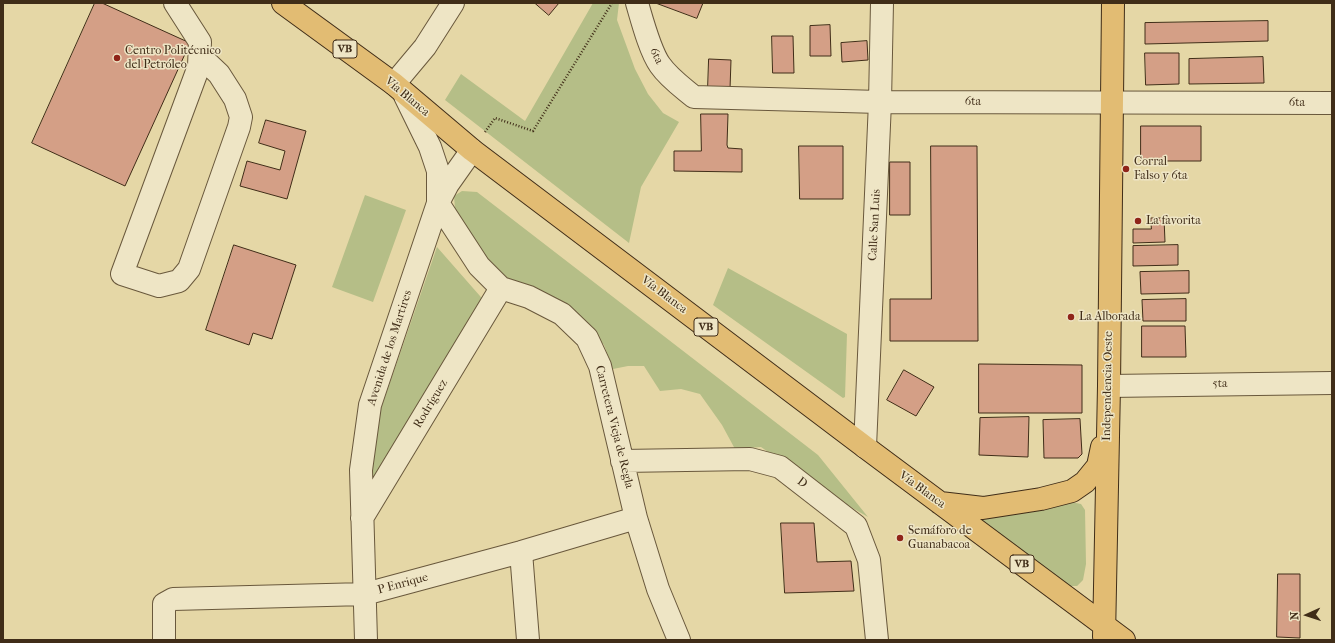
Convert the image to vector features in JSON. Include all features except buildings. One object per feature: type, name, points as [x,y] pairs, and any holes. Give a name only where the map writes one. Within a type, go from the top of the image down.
[{"type":"main road","name":"Vía Blanca","points":[[283,3],[399,90],[472,150],[940,503],[1104,633],[1124,640]]},
{"type":"main road","name":"Independencia Oeste","points":[[1104,633],[1109,386],[1113,3]]},
{"type":"main road","points":[[940,503],[983,508],[1041,499],[1072,491],[1085,482],[1098,466],[1108,422]]},
{"type":"street","points":[[175,3],[200,42],[199,66],[122,274],[159,286],[179,281],[189,270],[239,127],[241,117],[235,99],[219,74],[200,56]]},
{"type":"street","points":[[438,203],[438,171],[430,147],[399,90],[453,3]]},
{"type":"street","name":"6ta","points":[[637,3],[647,35],[659,65],[674,82],[694,97],[880,102],[1332,103]]},
{"type":"street","name":"Calle San Luis","points":[[865,447],[880,102],[882,3]]},
{"type":"street","points":[[438,203],[448,184],[472,150]]},
{"type":"street","name":"Carretera Vieja de Regla","points":[[438,203],[479,266],[501,288],[529,298],[562,314],[587,338],[600,366],[636,518],[658,589],[679,640]]},
{"type":"street","name":"Avenida de los Martires","points":[[366,640],[361,470],[370,405],[438,203]]},
{"type":"street","name":"Rodríguez","points":[[362,519],[501,288]]},
{"type":"street","name":"5ta","points":[[1109,386],[1332,383]]},
{"type":"street","name":"D","points":[[622,461],[750,459],[780,467],[856,526],[869,560],[877,640]]},
{"type":"street","name":"P Enrique","points":[[164,640],[164,604],[173,599],[365,594],[521,552],[636,518]]},
{"type":"street","points":[[521,552],[528,640]]},
{"type":"path","points":[[495,118],[532,131],[612,3]]},
{"type":"green space","points":[[593,3],[619,3],[617,20],[635,69],[648,94],[663,113],[679,122],[641,187],[629,243],[445,100],[461,74],[525,121]]},
{"type":"green space","points":[[462,191],[477,192],[818,455],[868,517],[830,495],[761,447],[735,449],[722,425],[700,394],[681,389],[660,391],[644,366],[628,366],[613,369],[604,345],[577,313],[550,297],[509,282],[492,268],[455,209],[454,196]]},
{"type":"green space","points":[[365,195],[406,210],[373,302],[332,287]]},
{"type":"green space","points":[[437,247],[487,304],[368,496],[376,423]]},
{"type":"green space","points":[[728,268],[847,334],[845,397],[843,398],[713,305]]},
{"type":"green space","points":[[1071,502],[1081,504],[1085,510],[1086,564],[1083,580],[1077,586],[1068,586],[974,518]]},
{"type":"place","name":"Centro Politécnico del Petróleo","points":[[117,58]]},
{"type":"place","name":"Corral Falso y 6ta","points":[[1126,169]]},
{"type":"place","name":"La favorita","points":[[1138,221]]},
{"type":"place","name":"La Alborada","points":[[1071,317]]},
{"type":"place","name":"Semáforo de Guanabacoa","points":[[900,538]]}]
